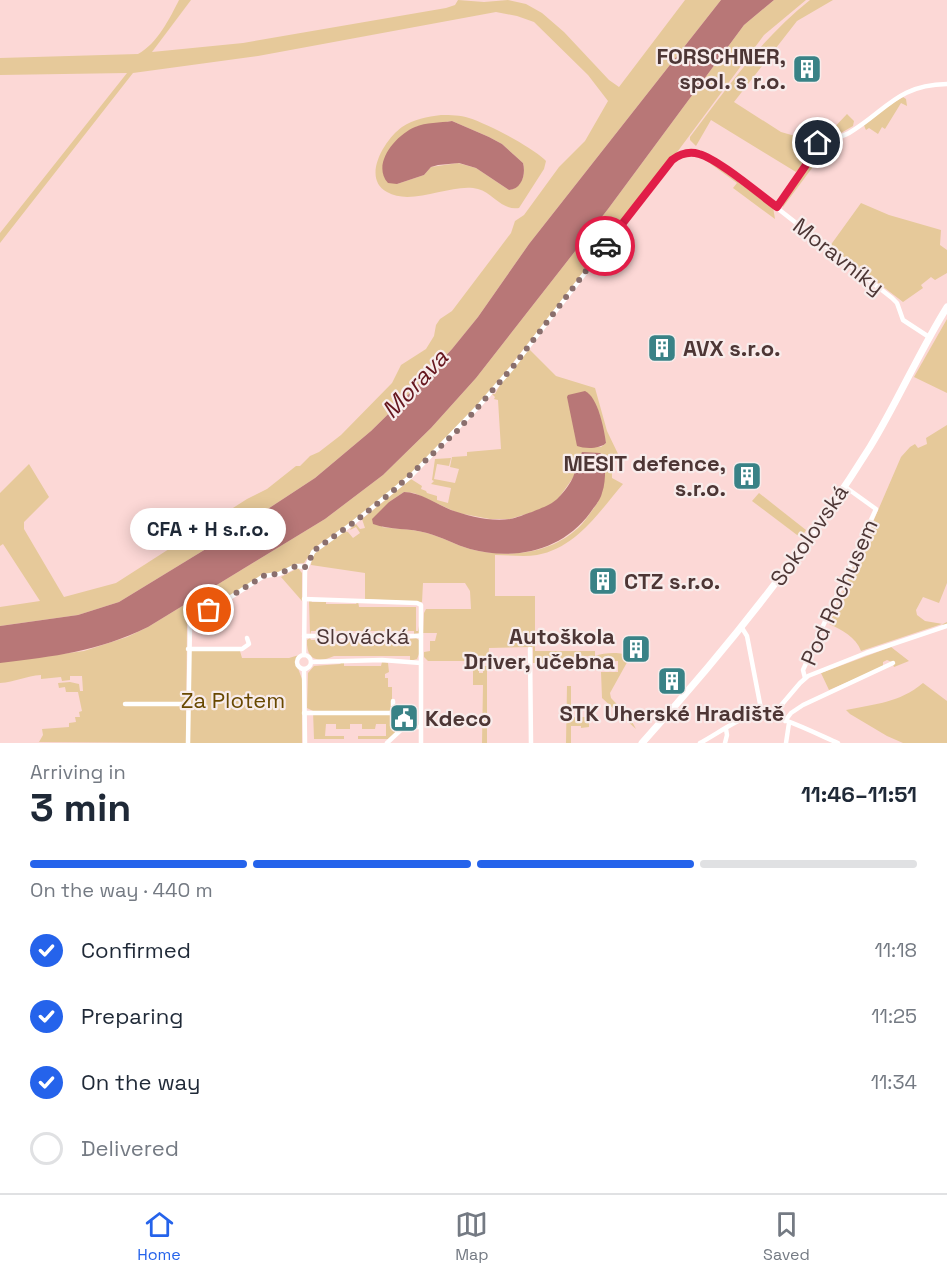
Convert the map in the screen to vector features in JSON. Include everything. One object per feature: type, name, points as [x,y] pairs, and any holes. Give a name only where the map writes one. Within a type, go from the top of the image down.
[{"type":"main road","name":"Sokolovská","points":[[642,743],[697,682],[769,593],[879,432],[947,307]]},
{"type":"street","points":[[777,207],[805,167],[810,149],[814,145],[848,133],[883,106],[905,93],[926,86],[947,84]]},
{"type":"street","name":"Moravníky","points":[[305,567],[316,549],[353,523],[410,477],[484,401],[672,160],[681,154],[699,154],[712,160],[777,207],[892,298],[903,320],[929,337]]},
{"type":"street","name":"Pod Rochusem","points":[[805,678],[803,670],[876,509],[844,485]]},
{"type":"street","points":[[188,743],[188,649],[191,622],[265,575],[279,574],[296,566],[305,567],[304,655]]},
{"type":"street","points":[[304,599],[417,603],[422,608],[421,743]]},
{"type":"street","name":"Pod Rochusem","points":[[772,716],[805,678],[866,653],[947,626]]},
{"type":"street","points":[[742,628],[747,636],[762,714]]},
{"type":"street","name":"Slovácká","points":[[304,636],[421,636]]},
{"type":"street","points":[[188,649],[242,649],[249,644],[247,638]]},
{"type":"street","points":[[530,649],[531,743]]},
{"type":"street","points":[[304,655],[310,658],[311,662],[309,667],[304,669]]},
{"type":"street","points":[[304,655],[298,658],[297,662],[299,667],[304,669]]},
{"type":"street","name":"Slovácká","points":[[311,662],[382,660],[421,663]]},
{"type":"street","points":[[786,743],[787,722],[791,713],[803,705],[893,663]]},
{"type":"street","points":[[304,669],[304,743]]},
{"type":"street","points":[[304,713],[391,713],[393,712],[393,701]]},
{"type":"street","points":[[124,704],[187,704]]},
{"type":"street","points":[[700,743],[747,717],[762,714],[838,743]]},
{"type":"street","points":[[387,743],[404,727],[421,727]]},
{"type":"street","points":[[724,743],[727,735],[726,729]]},
{"type":"green space","points":[[179,0],[191,0],[152,52],[243,43],[446,8],[455,5],[458,0],[484,2],[508,0],[526,4],[542,13],[564,32],[609,80],[619,87],[685,0],[721,0],[529,244],[478,317],[424,379],[371,431],[315,478],[219,541],[119,602],[78,615],[0,626],[0,607],[40,601],[3,544],[0,546],[0,493],[29,464],[49,497],[24,522],[24,529],[64,597],[116,583],[247,499],[267,489],[341,435],[392,383],[401,365],[426,349],[440,319],[452,311],[511,233],[515,221],[524,215],[559,167],[585,141],[608,101],[588,75],[534,22],[496,12],[258,56],[133,73],[0,243],[0,233],[127,73],[0,75],[0,58],[138,54],[157,37]]},
{"type":"green space","points":[[774,0],[806,0],[764,35],[675,155],[490,392],[416,469],[359,517],[314,548],[304,563],[295,564],[279,573],[263,575],[187,623],[186,743],[39,742],[43,735],[42,729],[69,727],[69,723],[76,722],[75,717],[80,717],[79,712],[82,711],[78,692],[66,692],[65,687],[59,688],[58,683],[79,684],[80,691],[83,691],[82,676],[70,676],[70,680],[62,681],[61,677],[41,679],[41,675],[0,683],[0,662],[84,651],[127,637],[148,627],[325,519],[383,475],[431,428],[476,378],[608,209],[744,25]]},
{"type":"green space","points":[[810,0],[833,0],[797,21],[734,102],[781,132],[795,136],[828,134],[847,114],[854,121],[853,126],[834,137],[812,144],[807,151],[806,160],[796,172],[711,120],[696,146],[690,137],[731,82],[776,31]]},
{"type":"green space","points":[[903,97],[906,99],[907,106],[901,103],[885,129],[882,127],[878,134],[869,128],[866,130],[864,125]]},
{"type":"green space","points":[[441,115],[466,117],[477,121],[519,142],[546,161],[544,169],[519,208],[508,207],[478,189],[457,189],[408,197],[397,196],[379,186],[376,178],[378,159],[395,133],[407,124]],"holes":[[[452,121],[502,144],[523,163],[522,180],[513,189],[509,190],[476,168],[458,163],[431,167],[424,175],[397,184],[415,127]]]},
{"type":"green space","points":[[826,144],[830,147],[783,207],[782,204],[809,164],[813,150]]},
{"type":"green space","points":[[701,157],[718,166],[773,207],[775,219],[733,188],[737,183]]},
{"type":"green space","points":[[861,203],[889,215],[941,230],[940,245],[947,250],[947,273],[935,280],[931,277],[921,285],[923,288],[903,302],[830,246]]},
{"type":"green space","points":[[947,319],[947,393],[914,377]]},
{"type":"green space","points":[[529,349],[556,376],[595,388],[607,431],[619,456],[612,461],[612,478],[623,484],[596,517],[564,545],[537,555],[495,555],[495,596],[535,596],[535,651],[595,651],[595,656],[618,653],[630,657],[610,693],[611,698],[630,718],[636,729],[602,698],[601,672],[618,672],[618,661],[593,662],[592,656],[567,657],[567,663],[533,663],[533,647],[530,647],[489,648],[488,661],[428,661],[424,657],[424,652],[430,651],[430,641],[435,641],[437,633],[423,633],[424,613],[426,609],[471,609],[470,591],[465,583],[423,583],[422,602],[365,599],[365,573],[311,565],[318,549],[343,531],[348,532],[353,538],[360,533],[356,527],[350,530],[356,524],[360,529],[365,528],[362,519],[411,479],[422,486],[421,489],[427,493],[437,496],[437,500],[448,503],[451,488],[431,484],[434,481],[432,480],[435,459],[451,458],[449,466],[437,464],[434,479],[455,483],[459,469],[450,467],[452,457],[467,456],[467,452],[501,449],[498,400],[494,399],[492,394],[495,394],[504,378]],"holes":[[[599,412],[606,443],[601,447],[586,447]],[[575,475],[598,502],[582,524],[571,534],[558,542],[530,552],[500,554],[485,552],[422,532],[382,527],[389,502],[404,492],[414,493],[458,513],[490,519],[510,519],[546,508],[558,499]]]},
{"type":"green space","points":[[947,425],[947,583],[939,603],[923,597],[916,610],[917,615],[925,621],[943,624],[947,622],[947,627],[942,624],[861,651],[844,631],[829,624],[901,457],[915,444],[918,448],[927,444],[926,438]]},
{"type":"green space","points":[[759,493],[806,530],[801,538],[752,501]]},
{"type":"green space","points":[[298,568],[302,573],[302,601],[281,577]]},
{"type":"green space","points":[[309,600],[326,602],[326,604],[356,604],[358,601],[359,607],[416,607],[416,631],[419,626],[419,633],[414,634],[414,631],[311,631],[310,635]]},
{"type":"green space","points":[[310,638],[311,640],[402,640],[416,638],[419,640],[419,654],[417,659],[410,661],[410,656],[334,656],[319,660],[311,656],[309,652],[307,640]]},
{"type":"green space","points":[[891,647],[909,661],[894,667],[892,662],[887,660],[883,662],[883,667],[829,690],[821,673]]},
{"type":"green space","name":"Za Plotem","points":[[190,651],[240,651],[242,658],[289,658],[299,655],[296,663],[302,679],[302,743],[190,743]]},
{"type":"green space","points":[[342,662],[344,666],[381,666],[382,662],[388,663],[389,672],[385,674],[385,678],[388,678],[388,687],[392,687],[392,716],[400,722],[413,720],[413,724],[402,726],[388,739],[358,739],[358,736],[386,736],[386,724],[376,724],[375,729],[362,729],[362,724],[350,724],[350,729],[336,729],[336,724],[326,724],[325,736],[344,736],[344,739],[314,739],[313,711],[307,708],[308,673],[314,666]]},
{"type":"green space","points":[[476,666],[479,666],[479,673],[483,673],[483,666],[487,666],[487,743],[482,743],[483,685],[473,685],[473,671]]},
{"type":"green space","points":[[923,683],[947,701],[947,743],[903,743],[887,736],[846,710],[896,699]]},
{"type":"green space","points":[[567,686],[571,686],[571,717],[589,717],[589,727],[571,726],[571,743],[566,743]]},
{"type":"shaded area","points":[[721,0],[774,0],[744,25],[608,209],[476,378],[431,428],[383,475],[325,519],[148,627],[93,648],[0,663],[0,626],[78,615],[119,602],[219,541],[315,478],[371,431],[424,379],[478,317],[529,244]]},
{"type":"shaded area","points":[[452,121],[502,144],[523,163],[524,172],[520,184],[509,190],[476,168],[459,163],[438,165],[431,167],[424,175],[397,184],[388,183],[382,167],[384,159],[400,136],[419,125]]},
{"type":"shaded area","points":[[585,391],[590,394],[597,406],[606,443],[588,448],[577,446],[567,397]]},
{"type":"shaded area","points":[[582,452],[600,453],[605,457],[604,484],[600,499],[579,526],[566,536],[536,550],[503,554],[487,552],[465,547],[427,533],[373,524],[372,519],[389,502],[404,492],[422,496],[451,510],[472,516],[495,520],[518,517],[548,505],[560,497],[571,482]]},
{"type":"way so far","points":[[209,610],[265,575],[279,574],[296,566],[305,567],[316,549],[353,523],[416,471],[442,446],[512,368],[605,246]]},
{"type":"place","name":"FORSCHNER, spol. s r.o.","points":[[807,69]]},
{"type":"place","name":"AVX s.r.o.","points":[[662,348]]},
{"type":"place","name":"MESIT defence, s.r.o.","points":[[747,476]]},
{"type":"place","name":"CTZ s.r.o.","points":[[603,581]]},
{"type":"place","name":"CFA + H s.r.o.","points":[[209,610]]},
{"type":"place","name":"Autoškola Driver, učebna","points":[[636,649]]},
{"type":"place","name":"STK Uherské Hradiště","points":[[672,681]]},
{"type":"place","name":"Kdeco","points":[[404,718]]},
{"type":"route","points":[[605,246],[672,160],[684,153],[706,156],[777,207],[807,164],[810,149],[818,143]]},
{"type":"water label","name":"Morava","points":[[415,384]]}]
